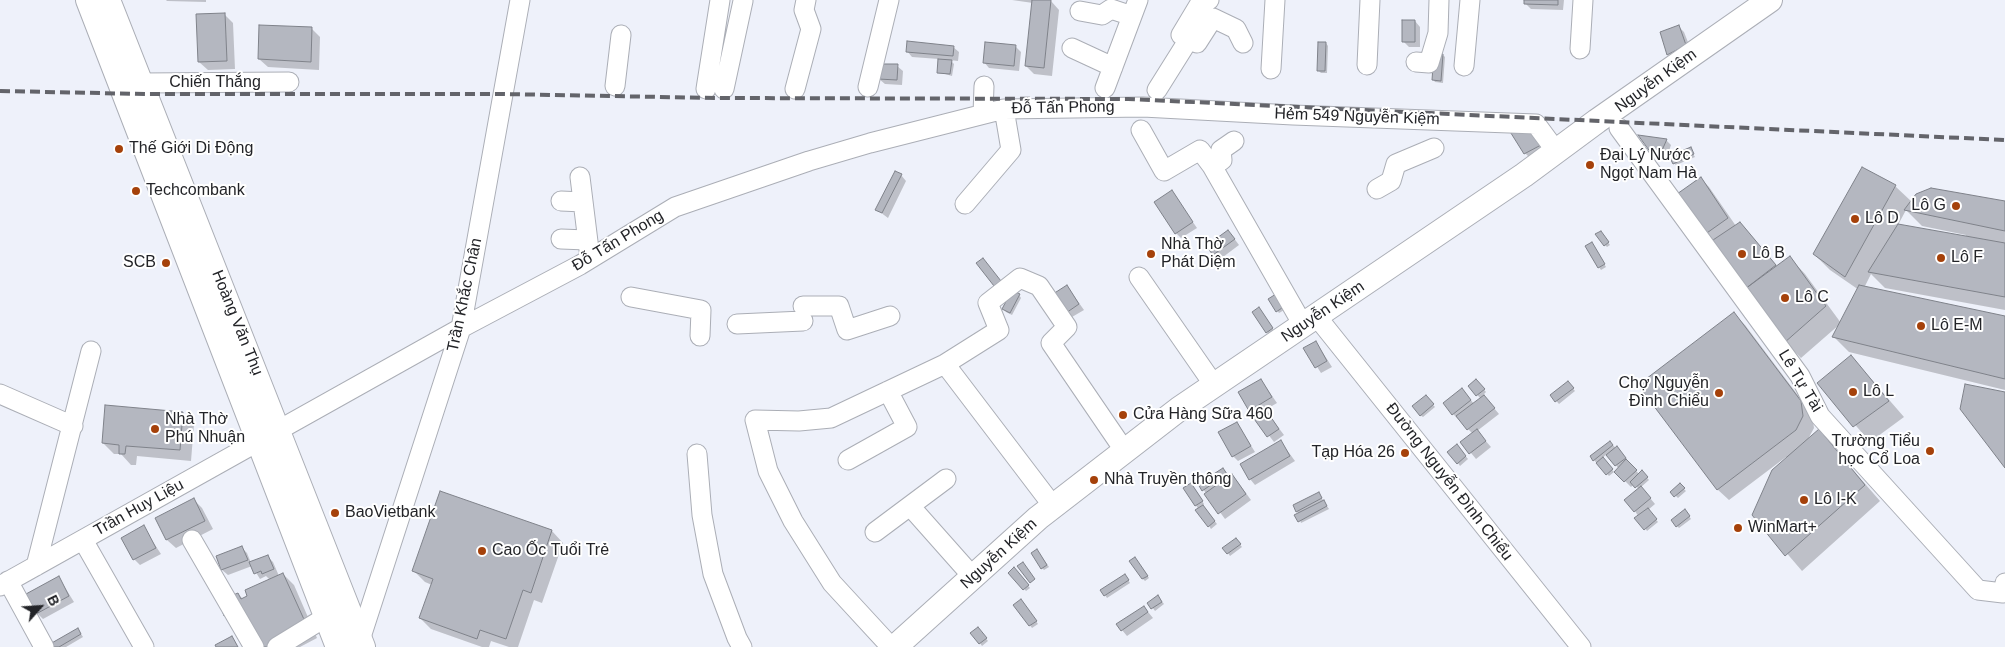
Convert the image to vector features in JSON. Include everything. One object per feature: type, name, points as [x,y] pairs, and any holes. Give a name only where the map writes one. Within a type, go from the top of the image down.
[{"type":"main road","name":"Hoàng Văn Thụ","points":[[88,0],[135,93]]},
{"type":"main road","name":"Hoàng Văn Thụ","points":[[108,0],[135,93],[353,645]]},
{"type":"main road","name":"Nguyễn Kiệm","points":[[895,647],[1053,506],[1124,450],[1214,385],[1556,151],[1770,0]]},
{"type":"main road","name":"Hoàng Văn Thụ","points":[[269,436],[326,617],[353,645]]},
{"type":"street","name":"Trần Khắc Chân","points":[[353,645],[461,328],[520,0]]},
{"type":"street","points":[[720,0],[715,89],[743,1]]},
{"type":"street","points":[[795,89],[811,29],[804,10],[806,0]]},
{"type":"street","points":[[868,87],[889,0]]},
{"type":"street","points":[[1209,0],[1199,5],[1181,35],[1197,43],[1213,18],[1236,29],[1243,43]]},
{"type":"street","points":[[1271,69],[1274,0]]},
{"type":"street","points":[[1367,65],[1370,0]]},
{"type":"street","points":[[1416,62],[1429,62],[1438,32],[1439,0]]},
{"type":"street","points":[[1464,66],[1470,0]]},
{"type":"street","points":[[1580,49],[1583,0]]},
{"type":"street","points":[[1080,12],[1102,15],[1110,5],[1135,8],[1105,88]]},
{"type":"street","points":[[615,86],[622,35]]},
{"type":"street","points":[[1157,90],[1189,39]]},
{"type":"street","points":[[1072,48],[1113,67]]},
{"type":"street","name":"Chiến Thắng","points":[[135,93],[289,82]]},
{"type":"street","points":[[983,114],[984,86]]},
{"type":"street","name":"Đỗ Tấn Phong","points":[[269,436],[461,328],[588,249],[676,207],[809,161],[1004,109],[1143,107]]},
{"type":"street","name":"Hẻm 549 Nguyễn Kiệm","points":[[1143,107],[1293,115],[1536,124],[1556,151]]},
{"type":"street","points":[[964,204],[1011,150],[1004,109]]},
{"type":"street","name":"Lê Tự Tài","points":[[1619,128],[1800,376],[1820,416],[1978,590],[2003,593],[2005,583]]},
{"type":"street","points":[[1141,130],[1164,171],[1200,150],[1212,166],[1222,160],[1221,150],[1234,141]]},
{"type":"street","points":[[1378,189],[1391,181],[1396,164],[1434,148]]},
{"type":"street","name":"Đường Nguyễn Đình Chiểu","points":[[1212,166],[1310,321],[1581,647]]},
{"type":"street","points":[[561,239],[588,249],[580,177]]},
{"type":"street","points":[[561,201],[583,202]]},
{"type":"street","points":[[1139,277],[1214,385]]},
{"type":"street","points":[[891,647],[832,583],[793,521],[768,471],[755,420],[798,421],[832,418],[945,364],[999,330],[988,302],[1020,278],[1038,286],[1067,327],[1051,343],[1124,450]]},
{"type":"street","points":[[631,297],[701,310],[700,336]]},
{"type":"street","points":[[737,324],[803,314],[839,306],[847,330],[890,316]]},
{"type":"street","points":[[36,566],[92,351]]},
{"type":"street","points":[[945,364],[1053,506]]},
{"type":"street","points":[[848,460],[907,427],[888,391]]},
{"type":"street","points":[[0,394],[73,426]]},
{"type":"street","name":"Trần Huy Liệu","points":[[4,584],[269,436]]},
{"type":"street","points":[[697,454],[702,515],[713,574],[736,638],[742,647]]},
{"type":"street","points":[[875,532],[946,479]]},
{"type":"street","points":[[910,506],[973,577]]},
{"type":"street","points":[[83,540],[144,647]]},
{"type":"street","points":[[192,540],[254,647]]},
{"type":"street","points":[[4,584],[44,647]]},
{"type":"street","points":[[277,647],[326,617]]},
{"type":"building","points":[[1032,0],[1051,0],[1044,68],[1025,66]]},
{"type":"building","points":[[1524,0],[1558,0],[1558,5],[1524,4]]},
{"type":"building","points":[[225,13],[227,61],[198,62],[196,14]]},
{"type":"building","points":[[1402,20],[1415,20],[1415,42],[1402,42]]},
{"type":"building","points":[[259,25],[312,27],[311,62],[258,59]]},
{"type":"building","points":[[1679,25],[1686,45],[1667,55],[1660,32]]},
{"type":"building","points":[[907,41],[954,46],[953,56],[906,52]]},
{"type":"building","points":[[985,42],[1016,45],[1014,66],[983,63]]},
{"type":"building","points":[[1318,42],[1326,42],[1325,71],[1317,71]]},
{"type":"building","points":[[1434,53],[1443,54],[1441,81],[1432,80]]},
{"type":"building","points":[[938,59],[952,60],[950,74],[937,73]]},
{"type":"building","points":[[879,64],[898,64],[897,80],[878,79]]},
{"type":"building","points":[[1515,129],[1519,133],[1531,129],[1541,145],[1524,154],[1509,130]]},
{"type":"building","points":[[1638,135],[1667,139],[1660,155],[1651,153]]},
{"type":"building","points":[[1691,147],[1694,154],[1673,164],[1669,156]]},
{"type":"building","name":"Lô D","points":[[1862,167],[1896,185],[1845,277],[1813,254]]},
{"type":"building","points":[[895,171],[902,174],[882,213],[875,210]]},
{"type":"building","points":[[1701,177],[1728,218],[1704,235],[1677,194]]},
{"type":"building","name":"Lô G","points":[[1931,188],[2005,201],[2005,231],[1904,210],[1916,194]]},
{"type":"building","points":[[1172,190],[1193,222],[1175,234],[1154,202]]},
{"type":"building","name":"Lô B","points":[[1740,222],[1776,265],[1745,289],[1710,242]]},
{"type":"building","name":"Lô F","points":[[1898,224],[2005,243],[2005,297],[1868,272]]},
{"type":"building","points":[[1228,230],[1235,239],[1213,255],[1206,246]]},
{"type":"building","points":[[1601,231],[1609,242],[1604,246],[1595,234]]},
{"type":"building","points":[[1592,242],[1605,264],[1598,268],[1585,246]]},
{"type":"building","name":"Lô C","points":[[1790,256],[1826,306],[1784,343],[1745,289]]},
{"type":"building","points":[[983,258],[1001,281],[994,286],[976,263]]},
{"type":"building","points":[[1067,285],[1079,304],[1066,313],[1053,294]]},
{"type":"building","name":"Lô E-M","points":[[1859,285],[2005,316],[2005,379],[1832,337]]},
{"type":"building","points":[[1012,290],[1020,294],[1010,313],[1002,309]]},
{"type":"building","points":[[1276,294],[1285,306],[1276,312],[1268,299]]},
{"type":"building","points":[[1259,307],[1273,328],[1266,333],[1252,312]]},
{"type":"building","name":"Chợ Nguyễn Đình Chiểu","points":[[1734,312],[1801,401],[1803,416],[1796,430],[1717,490],[1638,385]]},
{"type":"building","points":[[1316,341],[1327,361],[1315,368],[1303,348]]},
{"type":"building","name":"Lô L","points":[[1851,355],[1889,401],[1853,427],[1817,383]]},
{"type":"building","points":[[1261,379],[1272,397],[1249,411],[1238,392]]},
{"type":"building","points":[[1476,379],[1485,389],[1476,396],[1468,386]]},
{"type":"building","points":[[1568,381],[1574,388],[1555,402],[1550,395]]},
{"type":"building","points":[[1965,384],[2005,392],[2005,468],[1960,409]]},
{"type":"building","points":[[1462,388],[1471,400],[1452,415],[1443,403]]},
{"type":"building","points":[[1426,395],[1434,404],[1420,416],[1412,406]]},
{"type":"building","points":[[1484,395],[1495,408],[1467,430],[1456,416]]},
{"type":"building","name":"Nhà Thờ Phú Nhuận","points":[[105,405],[183,412],[180,450],[126,446],[125,454],[119,454],[119,445],[102,443]]},
{"type":"building","points":[[1264,407],[1279,429],[1267,437],[1252,416]]},
{"type":"building","points":[[1237,422],[1251,446],[1232,457],[1218,432]]},
{"type":"building","points":[[1477,429],[1486,441],[1469,454],[1460,442]]},
{"type":"building","name":"Lô I-K","points":[[1819,429],[1865,485],[1785,556],[1752,515],[1772,470]]},
{"type":"building","points":[[1281,440],[1290,456],[1249,480],[1240,464]]},
{"type":"building","points":[[1610,441],[1613,445],[1593,461],[1590,456]]},
{"type":"building","points":[[1457,444],[1466,456],[1457,464],[1447,452]]},
{"type":"building","points":[[1617,446],[1626,458],[1615,466],[1606,455]]},
{"type":"building","points":[[1603,457],[1613,469],[1606,475],[1596,463]]},
{"type":"building","points":[[1626,459],[1637,470],[1624,482],[1614,472]]},
{"type":"building","points":[[1223,468],[1227,474],[1202,491],[1198,484]]},
{"type":"building","points":[[1642,470],[1648,477],[1635,488],[1630,482]]},
{"type":"building","points":[[1232,474],[1246,494],[1218,514],[1204,494]]},
{"type":"building","points":[[1191,483],[1203,501],[1195,506],[1183,488]]},
{"type":"building","points":[[1680,483],[1685,488],[1674,497],[1670,492]]},
{"type":"building","points":[[1641,486],[1651,498],[1634,512],[1624,500]]},
{"type":"building","name":"Cao Ốc Tuổi Trẻ","points":[[440,491],[552,530],[531,593],[523,590],[506,639],[480,630],[477,639],[419,618],[433,579],[412,571]]},
{"type":"building","points":[[1319,492],[1322,498],[1296,512],[1293,505]]},
{"type":"building","points":[[194,498],[205,521],[166,540],[155,518]]},
{"type":"building","points":[[1324,500],[1327,506],[1298,522],[1294,515]]},
{"type":"building","points":[[1203,505],[1215,521],[1208,527],[1195,510]]},
{"type":"building","points":[[1648,508],[1657,519],[1644,530],[1634,518]]},
{"type":"building","points":[[1685,509],[1690,516],[1676,527],[1671,520]]},
{"type":"building","points":[[144,525],[156,548],[133,560],[121,538]]},
{"type":"building","points":[[1236,538],[1241,544],[1227,554],[1222,548]]},
{"type":"building","points":[[242,546],[248,560],[221,570],[216,556]]},
{"type":"building","points":[[1037,549],[1047,565],[1041,569],[1031,553]]},
{"type":"building","points":[[268,555],[274,569],[262,574],[261,571],[254,574],[249,562]]},
{"type":"building","points":[[1135,557],[1148,576],[1142,579],[1129,561]]},
{"type":"building","points":[[1023,562],[1035,579],[1030,583],[1017,566]]},
{"type":"building","points":[[1014,567],[1029,585],[1023,590],[1008,573]]},
{"type":"building","points":[[283,573],[307,626],[270,647],[247,647],[229,614],[224,616],[219,601],[238,593],[241,599],[247,596],[245,590]]},
{"type":"building","points":[[1125,574],[1129,580],[1104,596],[1100,590]]},
{"type":"building","points":[[59,576],[69,596],[36,614],[26,594]]},
{"type":"building","points":[[1158,595],[1162,602],[1151,609],[1147,603]]},
{"type":"building","points":[[1021,599],[1037,621],[1029,626],[1013,605]]},
{"type":"building","points":[[1144,606],[1148,612],[1121,631],[1116,624]]},
{"type":"building","points":[[978,627],[987,638],[979,644],[970,633]]},
{"type":"building","points":[[78,628],[81,634],[59,647],[52,647],[50,644]]},
{"type":"building","points":[[232,636],[238,647],[216,647],[215,645]]},
{"type":"railway","points":[[0,91],[145,94],[503,94],[715,98],[1128,99],[2005,140]]},
{"type":"place","name":"Thế Giới Di Động","points":[[119,149]]},
{"type":"place","name":"Đại Lý Nước Ngọt Nam Hà","points":[[1590,165]]},
{"type":"place","name":"Techcombank","points":[[136,191]]},
{"type":"place","name":"Lô G","points":[[1956,206]]},
{"type":"place","name":"Lô D","points":[[1855,219]]},
{"type":"place","name":"Nhà Thờ Phát Diệm","points":[[1151,254]]},
{"type":"place","name":"Lô B","points":[[1742,254]]},
{"type":"place","name":"Lô F","points":[[1941,258]]},
{"type":"place","name":"SCB","points":[[166,263]]},
{"type":"place","name":"Lô C","points":[[1785,298]]},
{"type":"place","name":"Lô E-M","points":[[1921,326]]},
{"type":"place","name":"Lô L","points":[[1853,392]]},
{"type":"place","name":"Chợ Nguyễn Đình Chiểu","points":[[1719,393]]},
{"type":"place","name":"Cửa Hàng Sữa 460","points":[[1123,415]]},
{"type":"place","name":"Nhà Thờ Phú Nhuận","points":[[155,429]]},
{"type":"place","name":"Trường Tiểu học Cổ Loa","points":[[1930,451]]},
{"type":"place","name":"Tạp Hóa 26","points":[[1405,453]]},
{"type":"place","name":"Nhà Truyền thông","points":[[1094,480]]},
{"type":"place","name":"Lô I-K","points":[[1804,500]]},
{"type":"place","name":"BaoVietbank","points":[[335,513]]},
{"type":"place","name":"WinMart+","points":[[1738,528]]},
{"type":"place","name":"Cao Ốc Tuổi Trẻ","points":[[482,551]]}]
